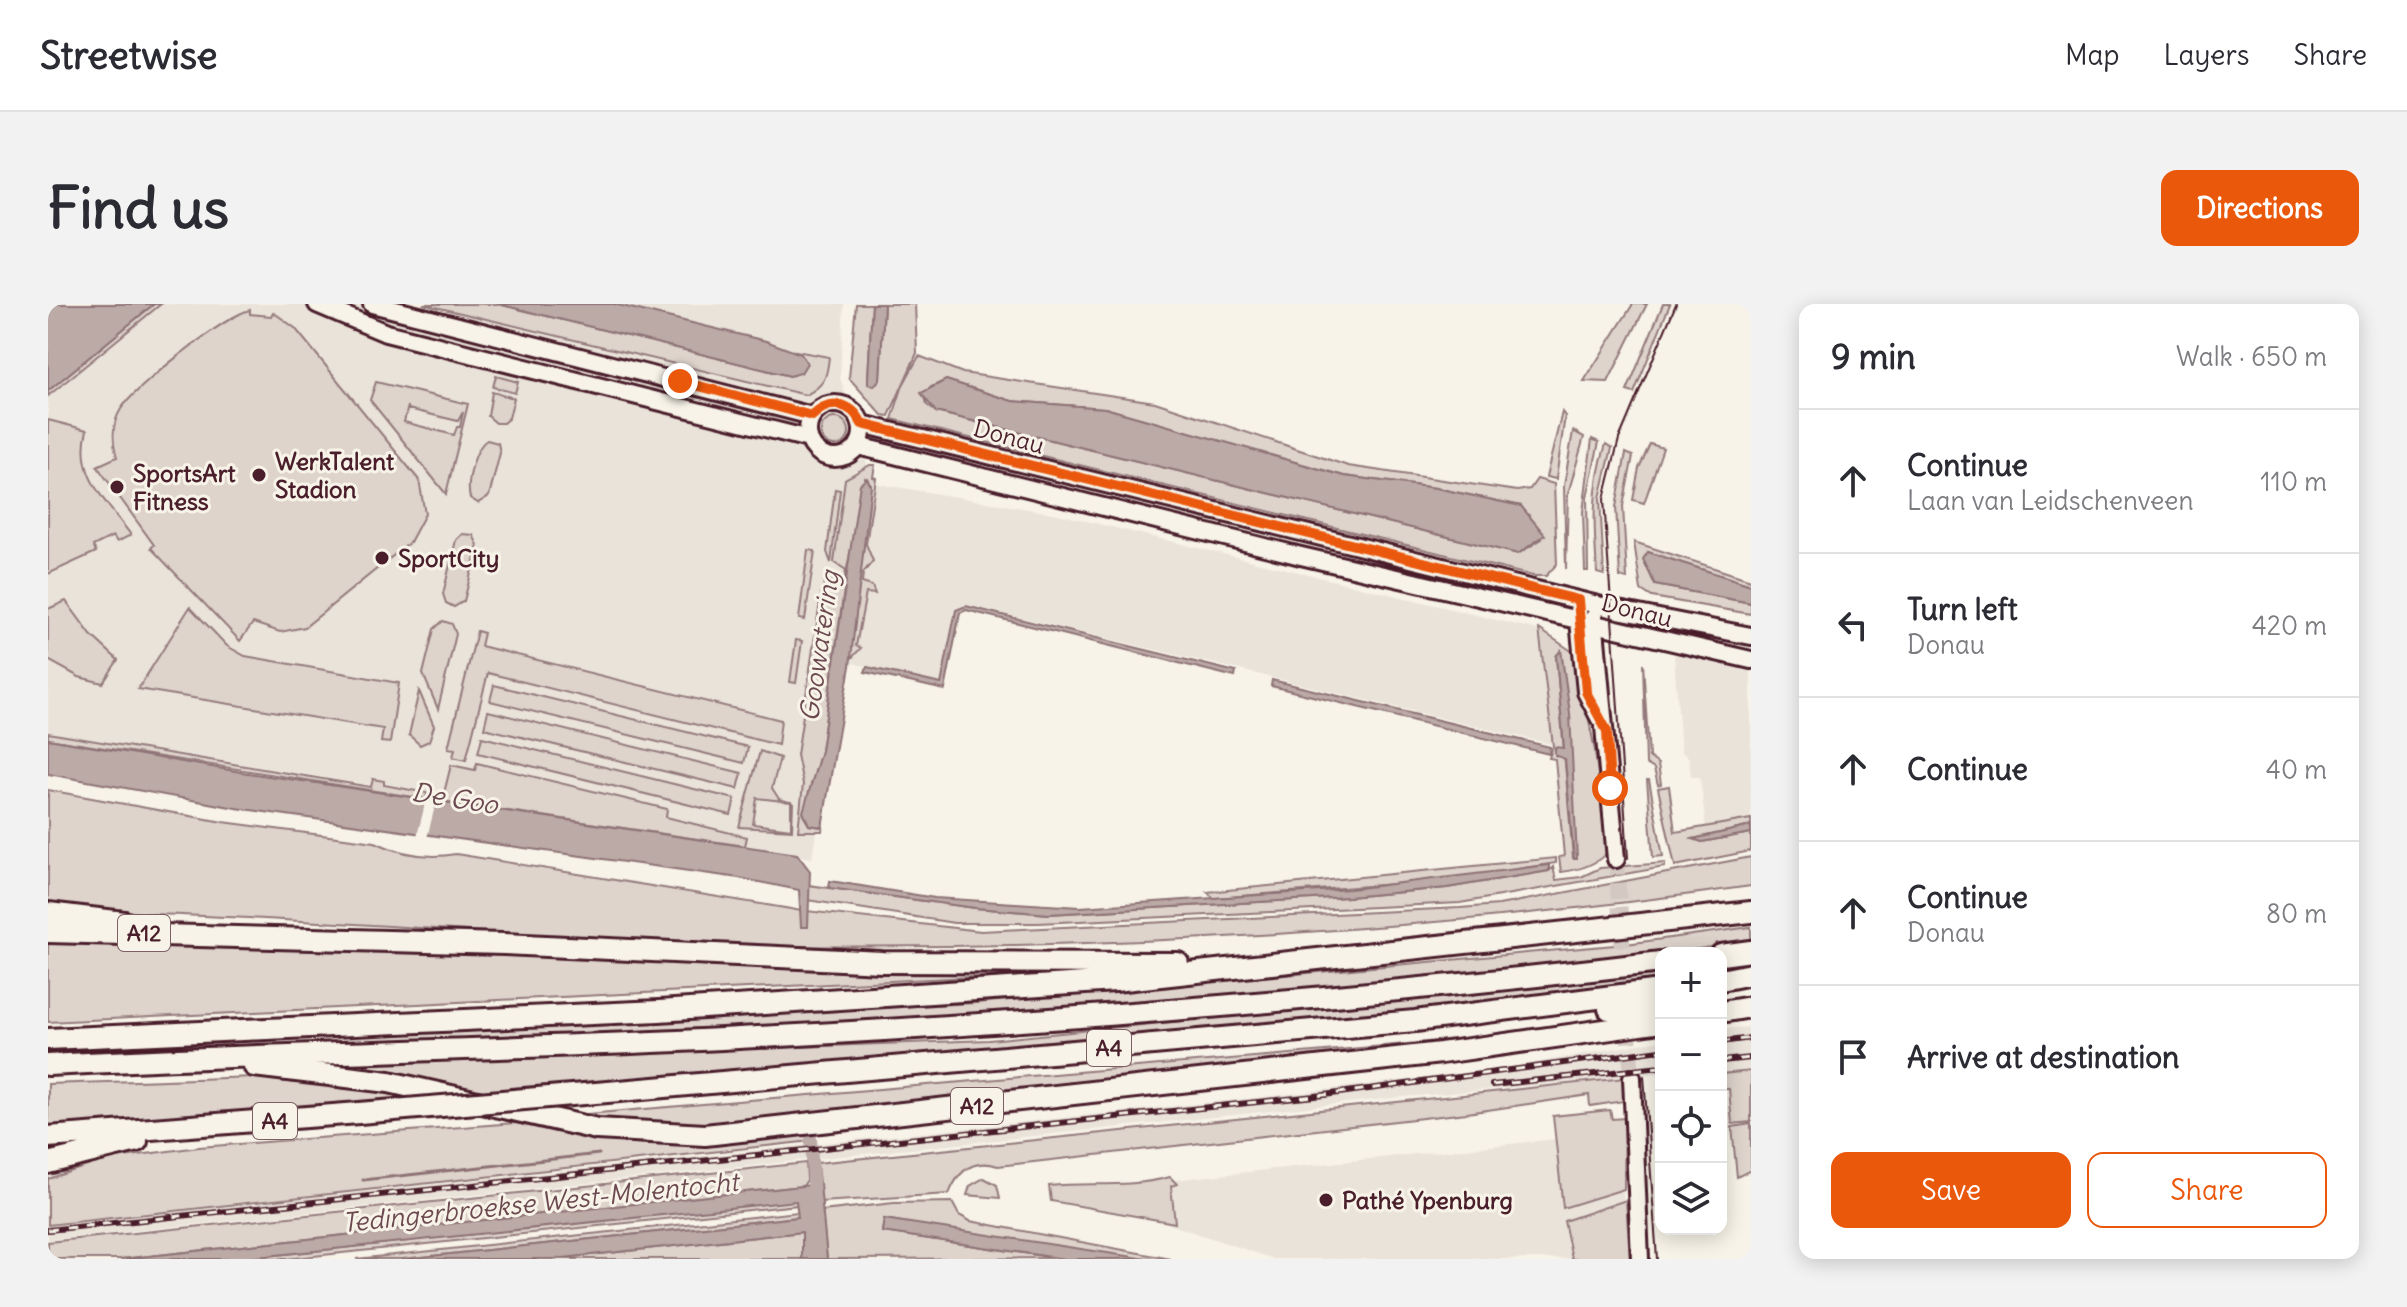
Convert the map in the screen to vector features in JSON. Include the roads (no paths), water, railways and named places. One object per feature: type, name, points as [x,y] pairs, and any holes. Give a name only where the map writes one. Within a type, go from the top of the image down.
[{"type":"highway","name":"A12","points":[[48,1039],[875,999],[1115,981],[1254,963],[1751,912]]},
{"type":"highway","name":"A12","points":[[48,913],[241,935]]},
{"type":"highway","name":"A12","points":[[48,932],[241,935],[882,962],[1254,963]]},
{"type":"highway","points":[[1727,954],[1751,951]]},
{"type":"highway","name":"A12","points":[[48,1065],[691,1040],[1000,1022],[1365,993],[1655,963]]},
{"type":"highway","points":[[1727,979],[1751,974]]},
{"type":"highway","name":"A4","points":[[48,1137],[190,1129],[1493,1013],[1655,991]]},
{"type":"highway","points":[[1727,997],[1751,994]]},
{"type":"highway","name":"A4","points":[[1493,1013],[1655,1006]]},
{"type":"highway","points":[[1727,1011],[1751,1007]]},
{"type":"highway","name":"A12","points":[[173,1058],[370,1078],[597,1129],[705,1135],[1441,1053],[1655,1023]]},
{"type":"highway","name":"A4","points":[[48,1163],[190,1129]]},
{"type":"main road","points":[[317,304],[386,333],[809,439],[818,452],[832,459],[847,456],[858,446],[862,424],[853,410],[839,404],[824,406],[812,416],[809,439]]},
{"type":"main road","points":[[372,304],[812,416]]},
{"type":"main road","name":"Donau","points":[[862,424],[1586,602],[1751,636]]},
{"type":"main road","name":"Donau","points":[[858,446],[1751,660]]},
{"type":"main road","points":[[1586,602],[1586,622],[1607,731],[1616,859]]},
{"type":"main road","points":[[1632,1078],[1640,1259]]},
{"type":"waterway","name":"De Goo","points":[[811,1138],[814,1200]]},
{"type":"waterway","points":[[363,1180],[599,1154]]},
{"type":"tunnel","points":[[1616,859],[1632,1078]]},
{"type":"tram line","points":[[1628,858],[1604,499],[1619,439],[1676,304]]},
{"type":"tram line","points":[[1644,1076],[1657,1259]]},
{"type":"railway","points":[[1727,1041],[1751,1038]]},
{"type":"railway","points":[[48,1230],[1324,1095],[1655,1051]]},
{"type":"railway","points":[[1727,1060],[1751,1058]]},
{"type":"railway","points":[[1492,1085],[1655,1068]]},
{"type":"place","name":"WerkTalent Stadion","points":[[259,475]]},
{"type":"place","name":"SportsArt Fitness","points":[[117,487]]},
{"type":"place","name":"SportCity","points":[[382,558]]},
{"type":"place","name":"Pathé Ypenburg","points":[[1326,1200]]},
{"type":"water label","name":"Goowatering","points":[[819,646]]},
{"type":"water label","name":"Tedingerbroekse West-Molentocht","points":[[540,1202]]}]
